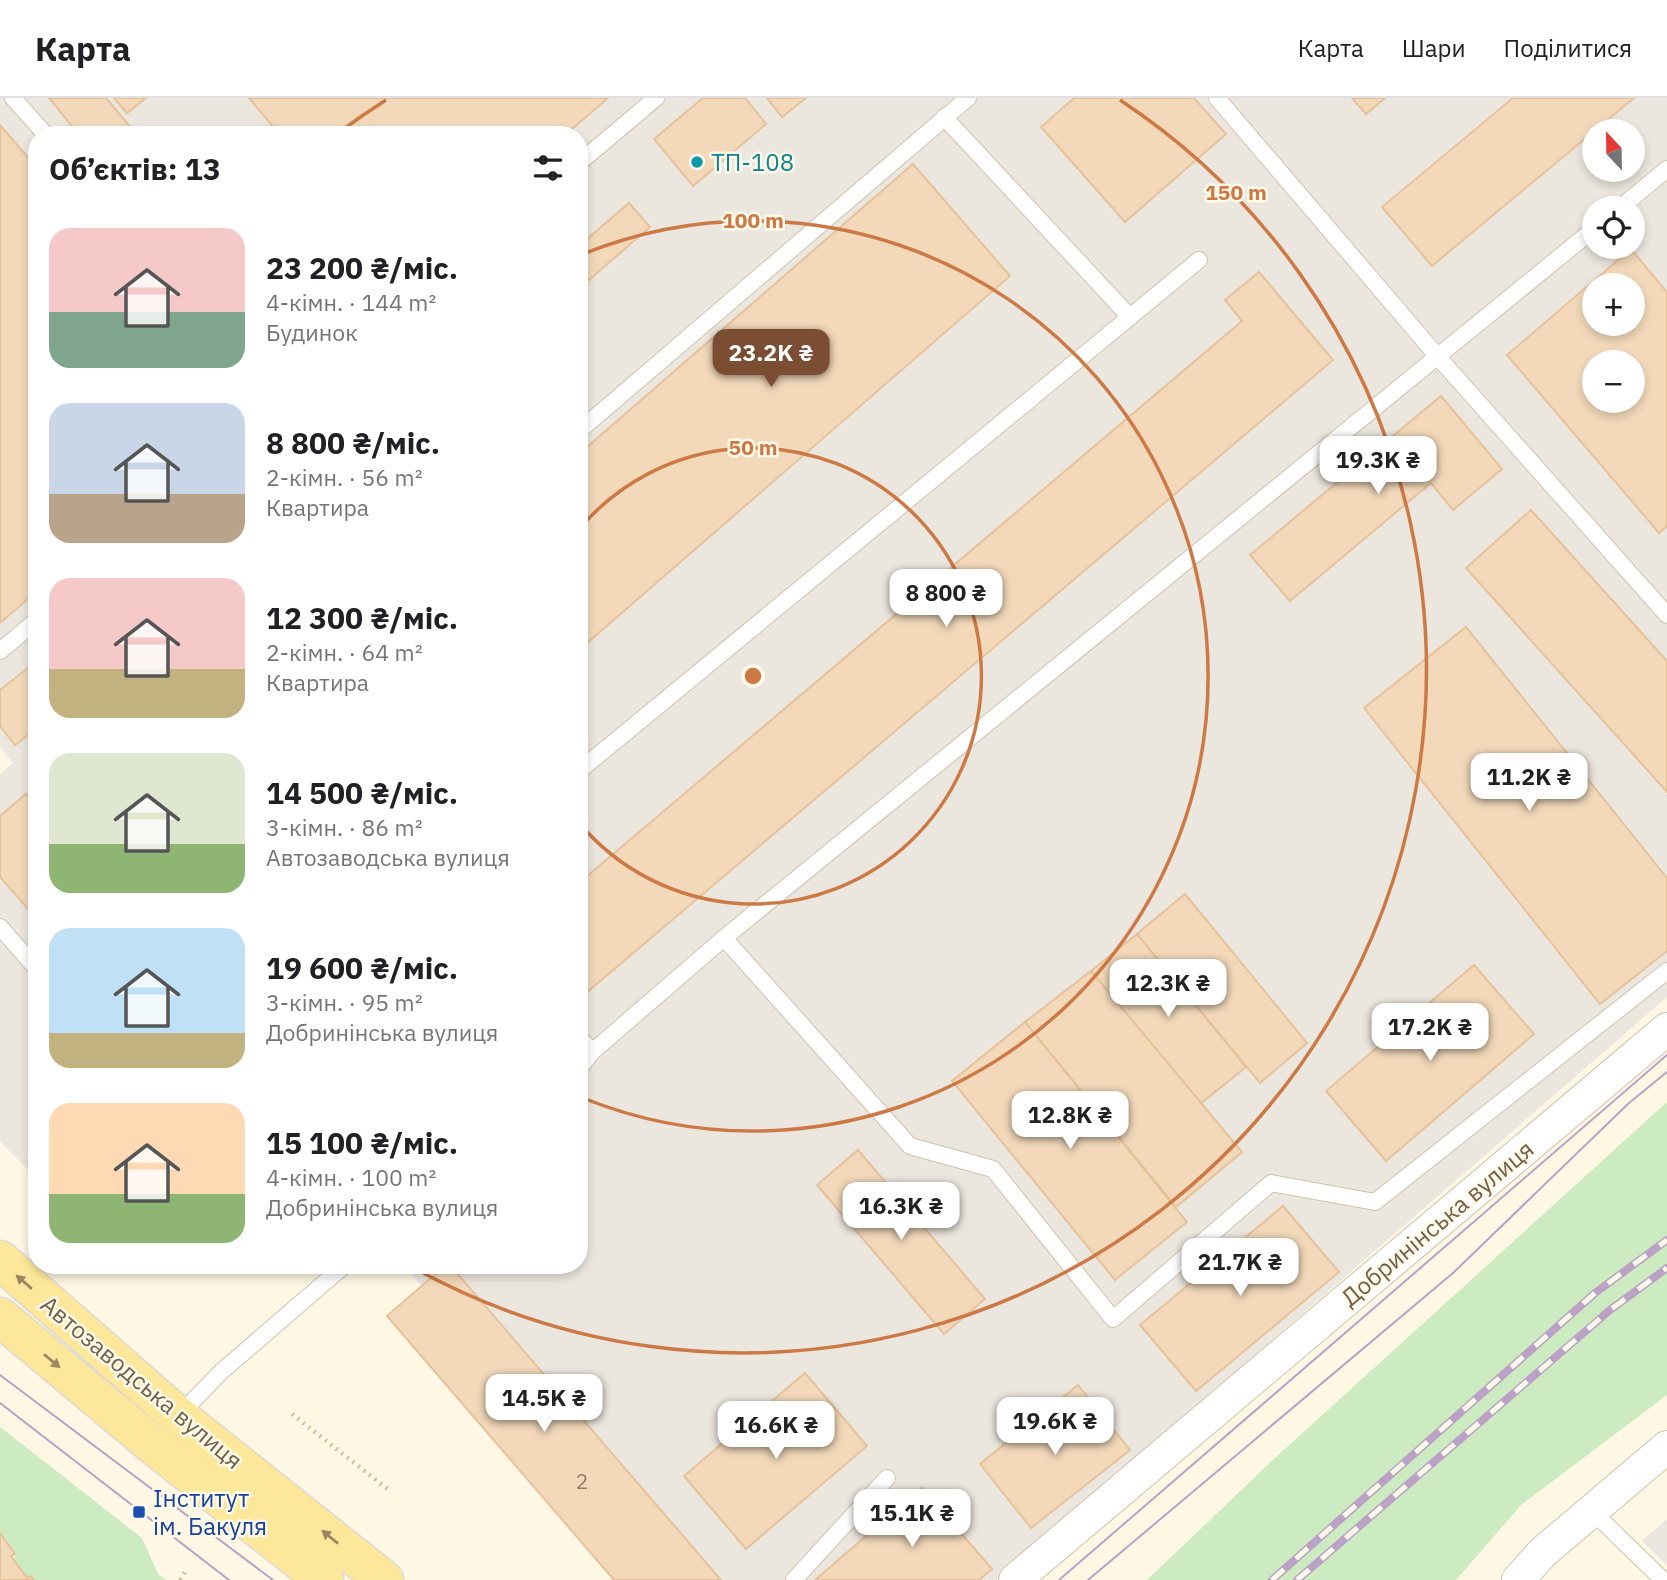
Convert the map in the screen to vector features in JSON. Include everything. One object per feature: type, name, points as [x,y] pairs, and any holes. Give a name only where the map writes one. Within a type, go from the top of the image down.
[{"type":"main road","name":"Автозаводська вулиця","points":[[0,1260],[178,1416],[384,1580]]},
{"type":"main road","name":"Автозаводська вулиця","points":[[0,1317],[153,1445],[324,1580]]},
{"type":"street","name":"Добринінська вулиця","points":[[1015,1580],[1667,1029]]},
{"type":"street","points":[[1518,1580],[1542,1553],[1667,1447]]},
{"type":"lane","points":[[13,98],[38,126]]},
{"type":"lane","points":[[588,155],[656,98]]},
{"type":"lane","points":[[588,423],[968,98]]},
{"type":"lane","points":[[1217,98],[1438,357],[1667,615]]},
{"type":"lane","points":[[944,117],[1130,317]]},
{"type":"lane","points":[[1634,196],[1667,169]]},
{"type":"lane","points":[[588,1057],[724,938],[1582,239]]},
{"type":"lane","points":[[588,764],[1199,260]]},
{"type":"lane","points":[[0,651],[28,628]]},
{"type":"lane","points":[[0,927],[28,959]]},
{"type":"lane","points":[[724,938],[910,1146],[993,1169],[1113,1319],[1271,1183],[1376,1202],[1667,971]]},
{"type":"lane","points":[[588,1047],[592,1052]]},
{"type":"lane","points":[[178,1416],[222,1371],[335,1274]]},
{"type":"lane","points":[[794,1580],[887,1478]]},
{"type":"lane","points":[[1592,1511],[1663,1580]]},
{"type":"path","points":[[292,1414],[390,1491]]},
{"type":"path","points":[[180,1580],[184,1572]]},
{"type":"shaded area","points":[[0,98],[1667,98],[1667,997],[996,1580],[614,1580],[387,1316],[422,1286],[411,1274],[588,1274],[588,126],[28,126],[28,1170],[0,1141],[0,774],[13,763],[0,747]]},
{"type":"shaded area","points":[[1667,1519],[1667,1566],[1642,1541]]},
{"type":"green space","points":[[1667,1102],[1667,1395],[1521,1505],[1456,1580],[1147,1580],[1276,1457]]},
{"type":"green space","points":[[0,1427],[142,1538],[158,1574],[166,1580],[28,1580],[13,1559],[16,1555],[0,1534]]},
{"type":"building","points":[[49,98],[106,98],[129,126],[72,126]]},
{"type":"building","points":[[114,98],[146,98],[127,113]]},
{"type":"building","points":[[249,98],[608,98],[575,126],[272,126]]},
{"type":"building","name":"ТП-108","points":[[703,98],[745,98],[766,124],[693,186],[654,139]]},
{"type":"building","points":[[767,98],[806,98],[782,117]]},
{"type":"building","points":[[1074,98],[1194,98],[1226,134],[1125,222],[1041,127]]},
{"type":"building","points":[[1352,98],[1385,98],[1366,114]]},
{"type":"building","points":[[1513,98],[1634,98],[1609,119],[1582,119],[1582,141],[1432,266],[1382,207]]},
{"type":"building","points":[[0,125],[28,158],[28,599],[0,623]]},
{"type":"building","points":[[913,164],[1010,276],[588,642],[588,446]]},
{"type":"building","points":[[629,203],[650,227],[589,280],[588,238]]},
{"type":"building","points":[[1619,259],[1639,259],[1667,292],[1667,526],[1659,533],[1507,355],[1582,291],[1582,336],[1645,336],[1645,273],[1603,273]]},
{"type":"building","points":[[1259,272],[1333,360],[588,991],[588,875],[1242,321],[1225,300]]},
{"type":"building","points":[[1441,396],[1502,469],[1453,510],[1431,483],[1290,601],[1250,555]]},
{"type":"building","points":[[1531,510],[1667,661],[1667,792],[1466,568]]},
{"type":"building","points":[[1466,627],[1667,878],[1667,951],[1600,1004],[1364,708]]},
{"type":"building","points":[[28,668],[28,735],[15,745],[0,726],[0,690]]},
{"type":"building","points":[[26,794],[28,796],[28,909],[0,877],[0,816]]},
{"type":"building","points":[[1185,894],[1307,1043],[1260,1083],[1137,934]]},
{"type":"building","points":[[1137,934],[1246,1067],[1200,1104],[1091,971]]},
{"type":"building","points":[[1474,965],[1534,1034],[1386,1161],[1326,1091]]},
{"type":"building","points":[[1091,971],[1242,1152],[1176,1207],[1025,1022]]},
{"type":"building","points":[[1025,1022],[1187,1222],[1115,1280],[952,1081]]},
{"type":"building","points":[[858,1150],[985,1299],[944,1334],[817,1185]]},
{"type":"building","points":[[1283,1206],[1339,1272],[1196,1391],[1140,1325]]},
{"type":"building","points":[[436,1274],[458,1274],[721,1580],[614,1580],[387,1316]]},
{"type":"building","points":[[805,1373],[867,1446],[746,1549],[684,1476]]},
{"type":"building","points":[[1078,1385],[1130,1450],[1031,1528],[980,1464]]},
{"type":"building","points":[[922,1488],[992,1569],[979,1580],[815,1580]]},
{"type":"building","points":[[0,1533],[15,1554],[11,1556],[27,1578],[31,1576],[34,1580],[0,1580]]},
{"type":"tram line","points":[[1059,1580],[1667,1055]]},
{"type":"tram line","points":[[1088,1580],[1453,1273],[1629,1103],[1667,1072]]},
{"type":"tram line","points":[[0,1375],[273,1580]]},
{"type":"tram line","points":[[0,1403],[229,1580]]},
{"type":"railway","points":[[1272,1580],[1595,1293],[1667,1240]]},
{"type":"railway","points":[[1297,1580],[1610,1310],[1667,1268]]},
{"type":"place","name":"ТП-108","points":[[697,162]]},
{"type":"place","name":"Інститут ім. Бакуля","points":[[139,1512]]}]
